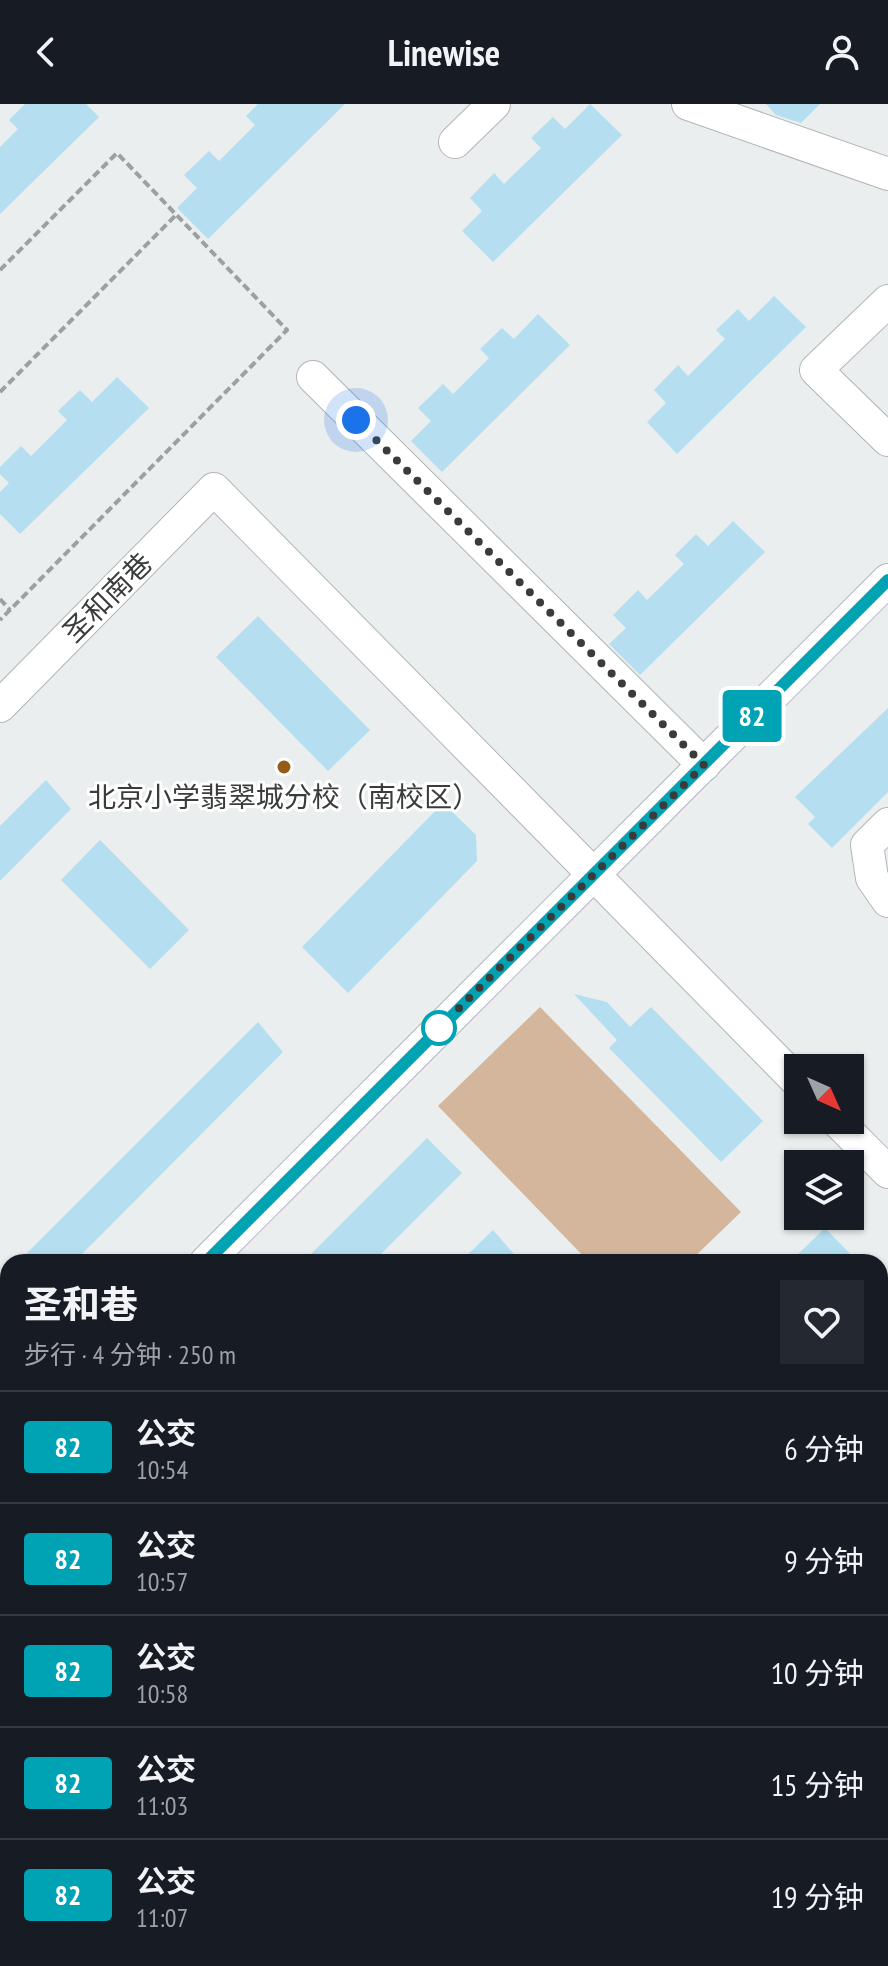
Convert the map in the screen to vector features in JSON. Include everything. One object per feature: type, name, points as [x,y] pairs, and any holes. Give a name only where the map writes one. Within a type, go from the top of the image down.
[{"type":"street","points":[[455,142],[494,104]]},
{"type":"street","points":[[688,104],[886,171]]},
{"type":"street","points":[[888,301],[816,370],[888,440]]},
{"type":"street","points":[[313,377],[704,765]]},
{"type":"street","name":"圣和南巷","points":[[0,706],[214,489],[591,875]]},
{"type":"street","points":[[214,1254],[888,580]]},
{"type":"street","points":[[888,824],[867,845],[872,878],[888,901]]},
{"type":"street","points":[[591,875],[784,1068]]},
{"type":"street","points":[[850,1134],[888,1172]]},
{"type":"path","points":[[0,270],[117,153],[287,330],[0,620]]},
{"type":"path","points":[[0,392],[175,216]]},
{"type":"path","points":[[0,599],[10,610]]},
{"type":"shaded area","points":[[540,1007],[741,1212],[697,1254],[581,1254],[438,1106]]},
{"type":"building","points":[[25,104],[86,104],[99,117],[0,214],[0,147],[18,129],[9,120]]},
{"type":"building","points":[[258,104],[345,104],[208,239],[177,208],[197,188],[184,175],[209,151],[219,161],[255,125],[246,116]]},
{"type":"building","points":[[590,104],[622,135],[493,262],[462,231],[482,211],[470,198],[494,173],[504,184],[541,148],[531,138],[553,117],[565,129]]},
{"type":"building","points":[[766,104],[820,104],[801,123],[776,115]]},
{"type":"building","points":[[774,296],[806,327],[677,454],[647,422],[666,403],[654,390],[678,365],[688,376],[725,339],[716,330],[738,309],[749,321]]},
{"type":"building","points":[[538,314],[570,345],[442,472],[411,441],[431,421],[418,408],[443,384],[453,394],[489,358],[480,349],[502,328],[514,339]]},
{"type":"building","points":[[117,377],[149,408],[20,534],[0,514],[0,492],[9,483],[0,474],[0,467],[21,446],[31,456],[67,420],[58,411],[80,390],[92,402]]},
{"type":"building","points":[[733,521],[765,552],[640,675],[609,644],[626,628],[613,615],[638,590],[647,600],[684,564],[675,555],[696,534],[708,546]]},
{"type":"building","points":[[258,616],[370,730],[328,771],[216,657]]},
{"type":"building","points":[[888,708],[888,792],[832,848],[808,824],[815,817],[795,797]]},
{"type":"building","points":[[46,780],[71,809],[0,881],[0,826]]},
{"type":"building","points":[[443,803],[476,835],[477,861],[348,993],[302,947]]},
{"type":"building","points":[[100,840],[189,930],[150,969],[61,880]]},
{"type":"building","points":[[574,994],[607,1002],[630,1027],[651,1007],[763,1121],[721,1162],[609,1048],[617,1040]]},
{"type":"building","points":[[258,1022],[283,1052],[82,1254],[26,1254]]},
{"type":"building","points":[[427,1138],[462,1173],[381,1254],[311,1254]]},
{"type":"building","points":[[493,1230],[514,1254],[468,1254]]},
{"type":"building","points":[[823,1230],[827,1230],[850,1254],[798,1254]]},
{"type":"bus line","name":"82","points":[[214,1254],[888,580]]},
{"type":"place","name":"北京小学翡翠城分校（南校区）","points":[[284,767]]},
{"type":"route","points":[[356,420],[704,765],[439,1028]]}]
